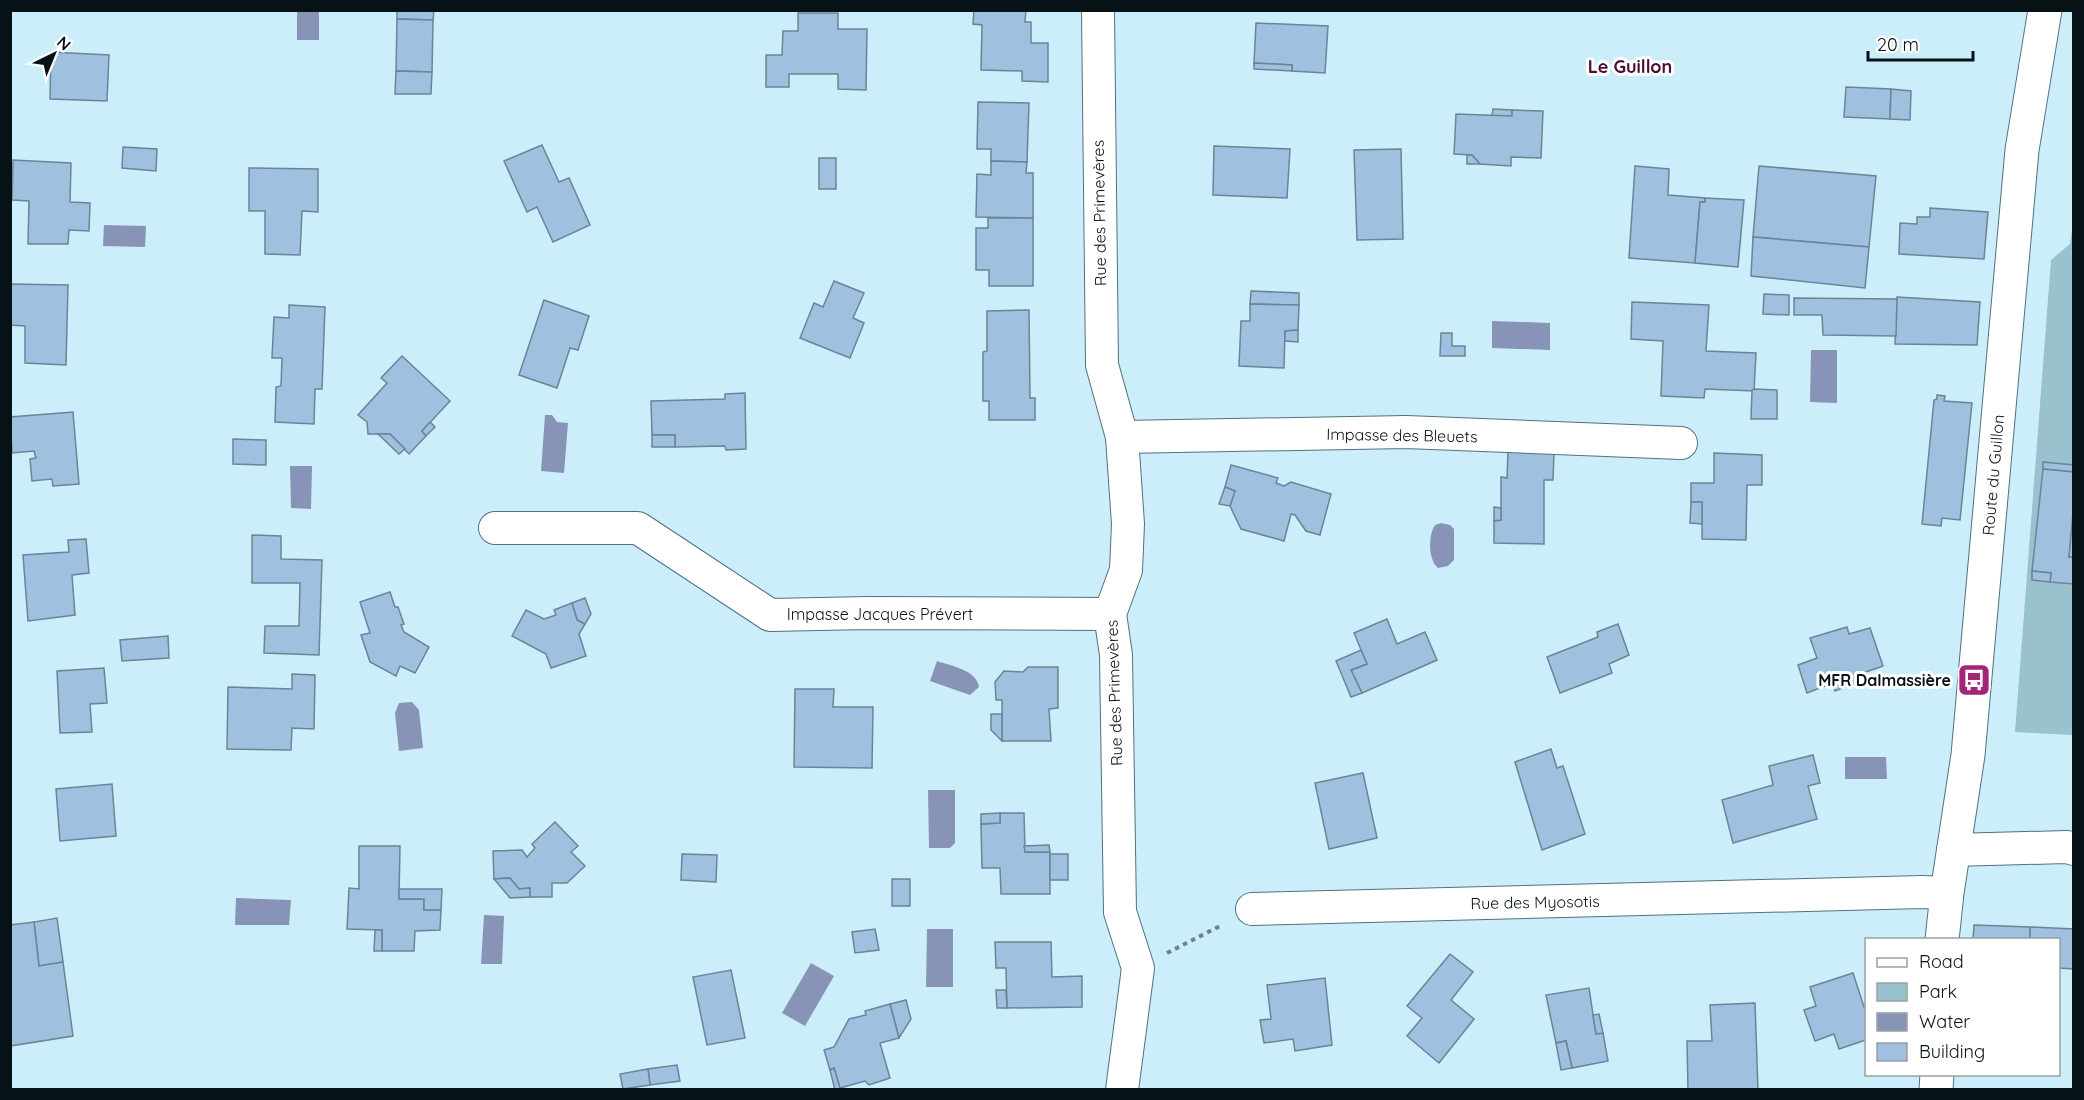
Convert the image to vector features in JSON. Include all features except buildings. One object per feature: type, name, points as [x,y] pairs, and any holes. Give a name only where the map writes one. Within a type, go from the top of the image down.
[{"type":"street","name":"Rue des Primevères","points":[[1098,10],[1101,365],[1122,437],[1128,524],[1125,570],[1110,614],[1116,655],[1120,912],[1138,968],[1122,1089]]},
{"type":"street","name":"Route du Guillon","points":[[1942,938],[1968,755],[2022,150],[2045,10]]},
{"type":"street","name":"Impasse des Bleuets","points":[[1122,437],[1406,432],[1682,443]]},
{"type":"street","name":"Impasse Jacques Prévert","points":[[495,528],[638,528],[770,615],[1110,614]]},
{"type":"street","points":[[1953,850],[2067,847],[2073,849]]},
{"type":"street","name":"Rue des Myosotis","points":[[1252,909],[1947,893]]},
{"type":"path","points":[[1138,968],[1252,909]]},
{"type":"green space","points":[[2073,223],[2073,735],[2015,732],[2051,260],[2070,244]]},
{"type":"water","points":[[297,11],[319,11],[319,40],[297,40]]},
{"type":"water","points":[[104,225],[146,226],[145,247],[103,246]]},
{"type":"water","points":[[1492,321],[1550,323],[1550,350],[1492,348]]},
{"type":"water","points":[[1811,350],[1837,350],[1837,403],[1810,402]]},
{"type":"water","points":[[545,415],[552,415],[557,422],[568,423],[564,473],[541,471]]},
{"type":"water","points":[[290,466],[312,466],[311,509],[291,508]]},
{"type":"water","points":[[1441,523],[1450,525],[1454,529],[1454,560],[1448,566],[1438,568],[1432,559],[1430,541],[1435,525]]},
{"type":"water","points":[[937,661],[974,676],[979,687],[970,695],[930,681]]},
{"type":"water","points":[[412,702],[419,710],[423,748],[399,751],[395,713],[399,703]]},
{"type":"water","points":[[1845,757],[1886,757],[1887,779],[1845,779]]},
{"type":"water","points":[[928,790],[955,790],[955,843],[950,848],[929,848]]},
{"type":"water","points":[[236,898],[291,900],[289,925],[235,925]]},
{"type":"water","points":[[484,915],[504,916],[502,964],[481,964]]},
{"type":"water","points":[[927,929],[953,929],[953,987],[926,987]]},
{"type":"water","points":[[811,963],[834,976],[805,1026],[782,1013]]},
{"type":"place","name":"MFR Dalmassière","points":[[1974,680]]},
{"type":"district","name":"Le Guillon","points":[[1630,67]]}]
